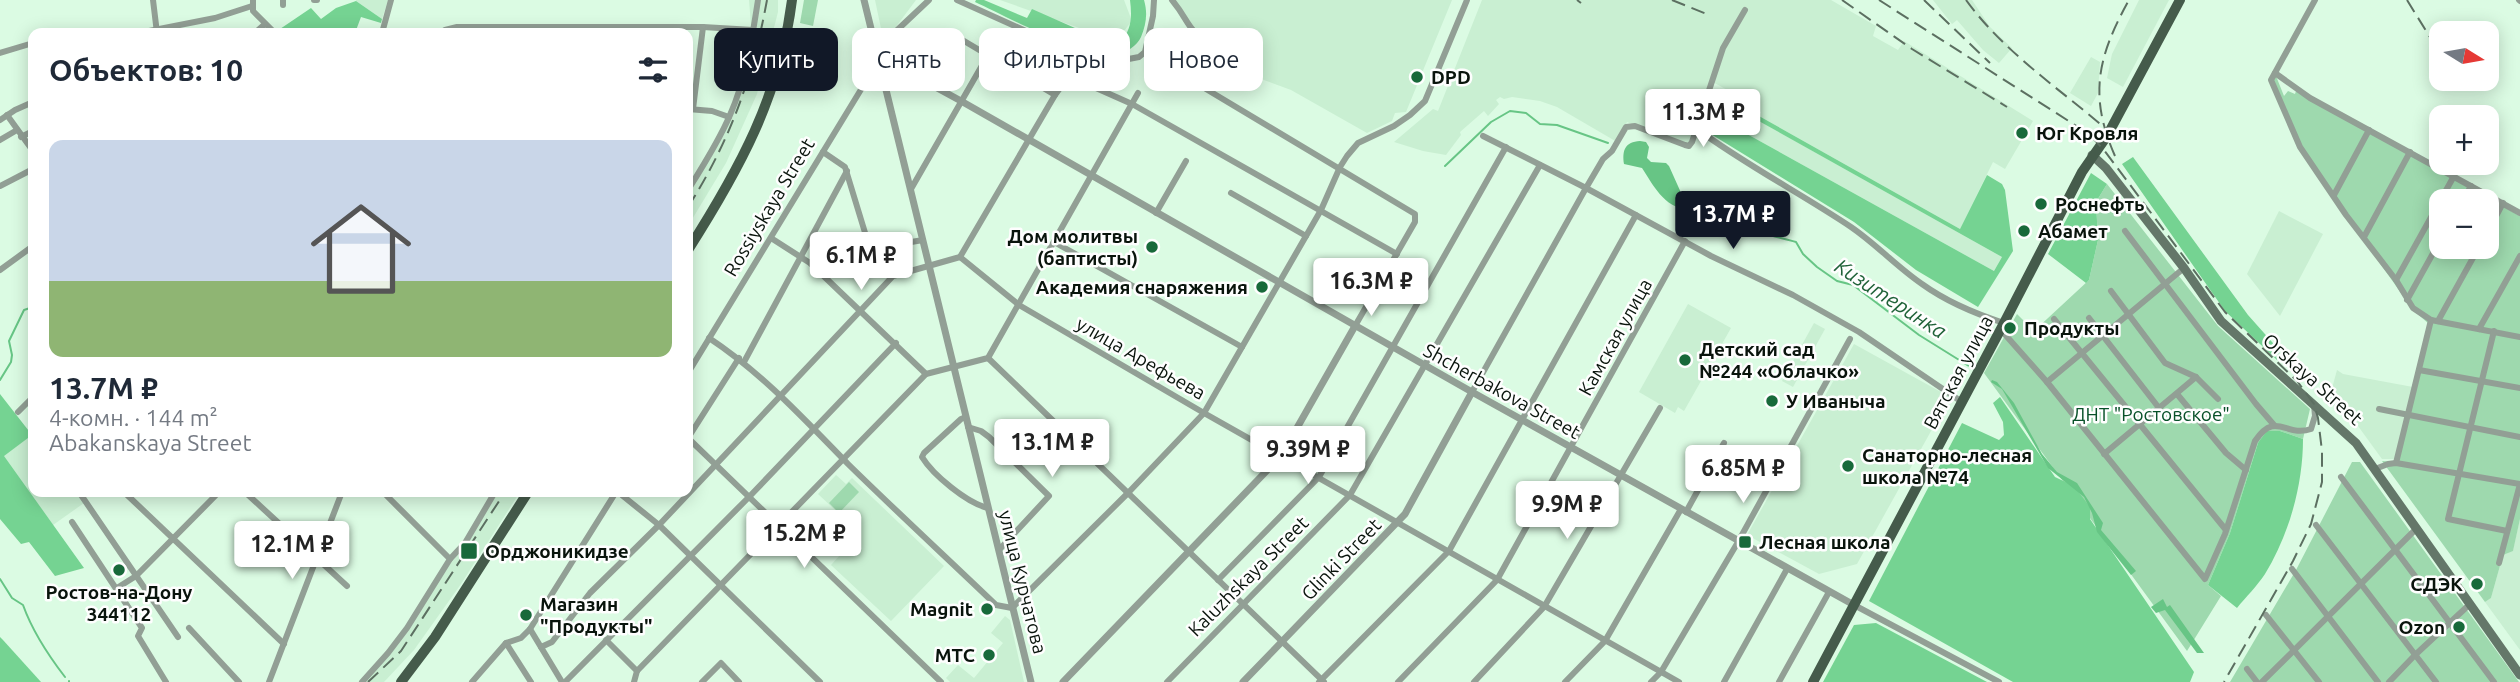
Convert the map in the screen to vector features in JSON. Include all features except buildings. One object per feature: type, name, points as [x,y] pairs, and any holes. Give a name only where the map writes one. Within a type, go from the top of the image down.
[{"type":"main road","points":[[693,233],[753,127],[763,103],[790,0]]},
{"type":"main road","points":[[693,241],[757,128],[779,71],[790,0]]},
{"type":"main road","name":"Вятская улица","points":[[1813,682],[2173,0]]},
{"type":"main road","name":"Вятская улица","points":[[2092,155],[2107,136],[2180,0]]},
{"type":"main road","name":"Orskaya Street","points":[[2092,155],[2184,268],[2221,321],[2349,434],[2520,675]]},
{"type":"main road","points":[[401,682],[435,637],[525,497]]},
{"type":"main road","points":[[406,682],[439,640],[530,497]]},
{"type":"street","points":[[153,0],[157,28]]},
{"type":"street","points":[[383,28],[391,0]]},
{"type":"street","points":[[753,28],[758,0]]},
{"type":"street","name":"улица Курчатова","points":[[864,0],[872,28]]},
{"type":"street","name":"Rossiyskaya Street","points":[[899,28],[929,0]]},
{"type":"street","points":[[957,0],[1077,54],[1113,62],[1139,57],[1145,52],[1154,0]]},
{"type":"street","points":[[1172,0],[1191,28]]},
{"type":"street","points":[[709,338],[742,360],[781,395],[996,605],[1012,608],[1204,413],[1321,210],[1340,167],[1358,143],[1394,126],[1425,101],[1467,0]]},
{"type":"street","points":[[2273,77],[2315,0]]},
{"type":"street","points":[[170,28],[253,6],[269,28]]},
{"type":"street","points":[[1745,10],[1723,48],[1697,129],[1738,159],[1824,208],[1856,230],[1922,284],[2003,326],[2205,579],[2226,530],[2255,441],[2262,430],[2274,425]]},
{"type":"street","points":[[261,28],[265,24]]},
{"type":"street","points":[[693,90],[703,27]]},
{"type":"street","points":[[453,28],[499,28]]},
{"type":"street","points":[[663,28],[720,28]]},
{"type":"street","points":[[0,53],[28,45]]},
{"type":"street","points":[[911,189],[979,71]]},
{"type":"street","points":[[693,489],[893,276],[960,257],[1055,95],[1067,78],[1072,76],[1132,104],[1397,254]]},
{"type":"street","points":[[2273,77],[2519,211]]},
{"type":"street","points":[[2273,77],[2301,147],[2413,308],[2434,321],[2520,337]]},
{"type":"street","points":[[693,181],[729,117],[738,91]]},
{"type":"street","name":"Rossiyskaya Street","points":[[693,365],[862,91]]},
{"type":"street","name":"улица Курчатова","points":[[889,91],[1031,682]]},
{"type":"street","name":"Shcherbakova Street","points":[[940,91],[1854,605]]},
{"type":"street","points":[[1048,91],[1055,95]]},
{"type":"street","points":[[1063,682],[1280,456],[1415,222],[1415,214],[1209,91]]},
{"type":"street","points":[[634,682],[637,671],[926,374],[988,358],[1138,93]]},
{"type":"street","points":[[0,120],[28,104]]},
{"type":"street","points":[[693,109],[712,111],[729,117]]},
{"type":"street","points":[[7,115],[28,145]]},
{"type":"street","name":"Glinki Street","points":[[1243,682],[1405,514],[1586,188],[1624,129],[1629,125],[1689,146],[1697,129]]},
{"type":"street","points":[[2334,195],[2369,130]]},
{"type":"street","points":[[0,140],[28,132]]},
{"type":"street","points":[[1483,136],[1685,242],[1793,295],[1859,332],[1962,402]]},
{"type":"street","points":[[1218,580],[1319,477],[1506,148]]},
{"type":"street","points":[[823,152],[847,171],[870,250],[923,240]]},
{"type":"street","points":[[2364,237],[2410,152]]},
{"type":"street","points":[[1156,213],[1186,161]]},
{"type":"street","name":"Kaluzhskaya Street","points":[[1167,682],[1350,495],[1540,164]]},
{"type":"street","points":[[693,431],[742,360],[803,257],[847,171]]},
{"type":"street","points":[[0,186],[28,172]]},
{"type":"street","points":[[2396,280],[2454,176]]},
{"type":"street","points":[[1231,193],[1306,236]]},
{"type":"street","points":[[2499,212],[2504,203]]},
{"type":"street","points":[[988,358],[1321,681],[1449,551],[1636,215]]},
{"type":"street","points":[[2125,231],[2274,425],[2300,432],[2311,429],[2315,416],[2314,404]]},
{"type":"street","points":[[771,238],[803,257],[926,374]]},
{"type":"street","points":[[1054,242],[1242,347]]},
{"type":"street","name":"Камская улица","points":[[1398,682],[1497,580],[1685,242]]},
{"type":"street","points":[[0,270],[28,250]]},
{"type":"street","points":[[2479,329],[2520,256]]},
{"type":"street","name":"улица Арефьева","points":[[960,257],[1018,305],[1679,682]]},
{"type":"street","points":[[2407,300],[2430,259]]},
{"type":"street","points":[[2396,463],[2434,321],[2472,259]]},
{"type":"street","points":[[2047,382],[2184,268]]},
{"type":"street","points":[[2110,291],[2165,363],[2196,377],[2218,399]]},
{"type":"street","points":[[2054,318],[2226,530]]},
{"type":"street","points":[[2089,318],[2159,408]]},
{"type":"street","points":[[2494,331],[2448,519],[2507,531]]},
{"type":"street","points":[[1651,682],[1661,672],[1738,542],[1850,340]]},
{"type":"street","points":[[530,629],[564,682],[749,497],[895,343]]},
{"type":"street","points":[[2419,370],[2520,388]]},
{"type":"street","points":[[2104,454],[2196,377]]},
{"type":"street","points":[[2177,394],[2226,453],[2246,470]]},
{"type":"street","points":[[18,412],[28,402]]},
{"type":"street","points":[[1474,682],[1544,607],[1660,408]]},
{"type":"street","points":[[2379,409],[2520,437]]},
{"type":"street","points":[[966,417],[922,457],[965,499],[988,508]]},
{"type":"street","points":[[968,427],[981,430],[1049,496],[999,550]]},
{"type":"street","points":[[693,443],[941,682]]},
{"type":"street","points":[[1565,682],[1605,641],[1724,443]]},
{"type":"street","points":[[2375,469],[2396,463],[2520,484],[2498,563]]},
{"type":"street","points":[[2341,477],[2494,682]]},
{"type":"street","points":[[82,497],[178,638]]},
{"type":"street","points":[[129,497],[284,644]]},
{"type":"street","points":[[117,588],[136,576],[214,497]]},
{"type":"street","points":[[250,497],[347,586]]},
{"type":"street","points":[[269,682],[340,497]]},
{"type":"street","points":[[388,497],[450,559]]},
{"type":"street","points":[[362,682],[407,628],[492,497]]},
{"type":"street","points":[[472,682],[506,643],[521,638],[530,629],[614,497]]},
{"type":"street","points":[[623,497],[691,555],[820,682]]},
{"type":"street","points":[[541,647],[552,642],[590,593],[685,497]]},
{"type":"street","points":[[72,522],[142,628],[138,636],[166,682]]},
{"type":"street","points":[[2316,525],[2435,682]]},
{"type":"street","points":[[2247,669],[2260,682],[2417,528]]},
{"type":"street","points":[[1724,682],[1787,569]]},
{"type":"street","points":[[2292,569],[2378,682]]},
{"type":"street","points":[[1779,682],[1829,592]]},
{"type":"street","points":[[2389,682],[2415,654],[2470,604]]},
{"type":"street","points":[[1854,605],[1999,682]]},
{"type":"street","points":[[2266,615],[2319,682]]},
{"type":"street","points":[[189,628],[239,682]]},
{"type":"street","points":[[606,640],[637,671]]},
{"type":"street","points":[[506,643],[531,682]]},
{"type":"street","points":[[702,682],[721,663],[739,682]]},
{"type":"shaded area","points":[[388,0],[382,19],[356,1]]},
{"type":"shaded area","points":[[749,0],[778,0],[774,28],[751,28]]},
{"type":"shaded area","points":[[875,0],[916,0],[895,28],[881,28]]},
{"type":"shaded area","points":[[984,0],[1027,18],[1032,9],[1075,28],[1030,28],[975,2]]},
{"type":"shaded area","points":[[1000,0],[1124,0],[1132,21],[1126,28],[1079,28]]},
{"type":"shaded area","points":[[1130,0],[1144,0],[1146,19],[1141,37],[1130,49]]},
{"type":"shaded area","points":[[1172,0],[1452,0],[1406,112],[1395,113],[1392,121],[1367,133],[1291,90],[1263,80],[1263,28],[1190,28]]},
{"type":"shaded area","points":[[1482,0],[1831,0],[1876,26],[1873,36],[1898,50],[1904,41],[2033,121],[2005,169],[1993,162],[1960,229],[1759,116],[1761,112],[1748,106],[1749,102],[1711,81],[1693,143],[1683,145],[1627,122],[1617,142],[1557,107],[1540,101],[1512,97],[1500,97],[1496,100],[1499,104],[1488,116],[1484,111],[1460,132],[1461,135],[1446,155],[1394,142],[1433,109],[1438,111]]},
{"type":"shaded area","points":[[1933,0],[1972,0],[1990,27],[2012,48],[1999,63],[1983,50],[1957,20],[1952,24]]},
{"type":"shaded area","points":[[2139,0],[2169,0],[2123,87],[2107,78],[2112,54]]},
{"type":"shaded area","points":[[356,1],[382,19],[381,23],[361,17],[357,28],[281,28],[311,8],[321,19],[336,8]]},
{"type":"shaded area","points":[[2091,57],[2100,62],[2098,93],[2091,106],[2070,93]]},
{"type":"shaded area","points":[[740,91],[758,91],[726,163],[693,218],[693,184],[711,153]]},
{"type":"shaded area","points":[[1713,95],[2002,257],[1994,271],[1709,113]]},
{"type":"shaded area","points":[[1709,113],[1994,271],[2002,257],[1757,120],[1759,116],[1960,229],[1987,175],[2002,184],[2005,190],[2013,251],[1978,307],[1916,270],[1854,222],[1706,131]]},
{"type":"shaded area","points":[[1646,142],[1649,147],[1647,158],[1651,162],[1666,163],[1669,166],[1682,195],[1692,204],[1690,208],[1674,206],[1668,202],[1642,168],[1624,164],[1626,148],[1631,143]]},
{"type":"shaded area","points":[[2133,157],[2248,315],[2280,351],[2277,360],[2225,311],[2122,164]]},
{"type":"shaded area","points":[[2091,173],[2107,184],[2096,202],[2098,240],[2086,283],[2048,254]]},
{"type":"shaded area","points":[[2279,211],[2323,234],[2280,316],[2247,274]]},
{"type":"shaded area","name":"Детский сад №244 «Облачко»","points":[[1688,304],[1731,328],[1684,411],[1678,407],[1675,413],[1639,392]]},
{"type":"shaded area","points":[[1814,323],[1825,329],[1793,387],[1782,381]]},
{"type":"shaded area","name":"Санаторно-лесная школа №74","points":[[1854,344],[1950,397],[1857,564],[1819,574],[1747,535]]},
{"type":"shaded area","points":[[2337,370],[2343,374],[2413,387],[2395,459],[2382,459],[2350,415],[2328,403]]},
{"type":"shaded area","points":[[1991,382],[1997,382],[2014,403],[2042,454],[2057,472],[2077,483],[2103,523],[2101,530],[2136,571],[2131,575],[2097,532],[2084,497],[2048,468],[2002,389]]},
{"type":"shaded area","points":[[0,394],[28,430],[28,438],[4,456],[28,490],[28,497],[33,497],[84,568],[55,576],[29,542],[21,544],[0,519]]},
{"type":"shaded area","points":[[2000,397],[2055,477],[2074,486],[2090,507],[2090,519],[2194,672],[2190,682],[2013,682],[1869,601],[1962,423],[1999,440],[2004,435],[2003,422],[1993,403]]},
{"type":"shaded area","points":[[2267,431],[2280,431],[2303,439],[2297,492],[2288,526],[2274,559],[2237,608],[2208,585],[2230,533],[2258,443]]},
{"type":"shaded area","points":[[28,438],[28,490],[3,456]]},
{"type":"shaded area","points":[[836,475],[846,484],[852,478],[944,566],[891,621],[831,565],[860,533],[818,494]]},
{"type":"shaded area","points":[[33,497],[80,497],[84,503],[53,525]]},
{"type":"shaded area","points":[[494,497],[517,497],[461,584],[414,650],[384,682],[364,682],[401,639]]},
{"type":"shaded area","points":[[2520,519],[2520,650],[2485,602],[2491,598],[2503,555],[2513,550]]},
{"type":"shaded area","points":[[2163,599],[2204,653],[2197,653],[2165,610],[2156,613],[2151,607]]},
{"type":"shaded area","points":[[1005,616],[1010,620],[1024,682],[950,682],[946,678],[958,665],[974,678],[1003,643],[991,633]]},
{"type":"shaded area","points":[[1876,623],[1987,682],[1823,682],[1854,625]]},
{"type":"shaded area","points":[[0,637],[3,640],[41,682],[0,682]]},
{"type":"green space","points":[[804,0],[818,0],[813,26],[800,23]]},
{"type":"green space","points":[[2276,76],[2284,96],[2288,91],[2295,94],[2296,91],[2429,165],[2429,175],[2447,175],[2472,189],[2429,189],[2429,259],[2499,259],[2499,204],[2520,216],[2520,519],[2513,551],[2503,555],[2491,598],[2485,602],[2382,461],[2398,462],[2429,324],[2413,310],[2309,163],[2273,80]]},
{"type":"green space","name":"ДНТ \"Ростовское\"","points":[[2107,184],[2218,326],[2310,409],[2303,439],[2280,431],[2258,443],[2230,533],[2208,585],[2221,596],[2187,651],[1984,373],[2017,314],[2034,331],[2089,280],[2098,240],[2096,202]]},
{"type":"green space","points":[[2352,462],[2360,462],[2519,682],[2230,682],[2296,570]]},
{"type":"green space","points":[[849,482],[859,492],[839,513],[829,503]]},
{"type":"waterway","name":"Кизитеринка","points":[[1445,166],[1491,122],[1510,111],[1526,113],[1540,124],[1557,125],[1608,143]]},
{"type":"waterway","name":"Кизитеринка","points":[[1692,204],[1715,197],[1723,198],[1750,227],[1796,242],[1803,254],[1817,267],[1837,281],[1853,285],[1919,335],[1972,368]]},
{"type":"waterway","name":"Кизитеринка","points":[[0,380],[11,362],[9,341],[24,310],[28,309]]},
{"type":"waterway","name":"Кизитеринка","points":[[0,579],[12,598],[23,605],[41,642],[65,677]]},
{"type":"railway","points":[[693,199],[716,158],[738,108],[755,56],[767,0]]},
{"type":"railway","points":[[1577,0],[1581,3]]},
{"type":"railway","points":[[1672,0],[1709,15]]},
{"type":"railway","points":[[1842,0],[1912,49],[2007,107]]},
{"type":"railway","points":[[1879,0],[2089,134],[2104,150],[2225,312],[2297,381],[2314,404],[2322,451],[2322,482],[2311,524],[2224,682]]},
{"type":"railway","points":[[1924,0],[1990,63]]},
{"type":"railway","points":[[1966,0],[1997,36],[2031,68],[2105,128]]},
{"type":"railway","points":[[2115,156],[2101,114],[2100,76],[2110,39],[2129,0]]},
{"type":"railway","points":[[2407,0],[2429,36]]},
{"type":"railway","points":[[368,682],[401,651],[502,497]]},
{"type":"place","name":"DPD","points":[[1417,77]]},
{"type":"place","name":"Юг Кровля","points":[[2022,133]]},
{"type":"place","name":"Роснефть","points":[[2041,204]]},
{"type":"place","name":"Абамет","points":[[2024,231]]},
{"type":"place","name":"Дом молитвы (баптисты)","points":[[1152,247]]},
{"type":"place","name":"Академия снаряжения","points":[[1262,287]]},
{"type":"place","name":"Продукты","points":[[2010,328]]},
{"type":"place","name":"Детский сад №244 «Облачко»","points":[[1685,360]]},
{"type":"place","name":"У Иваныча","points":[[1772,401]]},
{"type":"place","name":"Санаторно-лесная школа №74","points":[[1848,466]]},
{"type":"place","name":"Лесная школа","points":[[1745,542]]},
{"type":"place","name":"Орджоникидзе","points":[[469,551]]},
{"type":"place","name":"Ростов-на-Дону 344112","points":[[119,570]]},
{"type":"place","name":"СДЭК","points":[[2477,584]]},
{"type":"place","name":"Magnit","points":[[987,609]]},
{"type":"place","name":"Магазин \"Продукты\"","points":[[526,615]]},
{"type":"place","name":"Ozon","points":[[2459,627]]},
{"type":"place","name":"МТС","points":[[989,655]]}]
